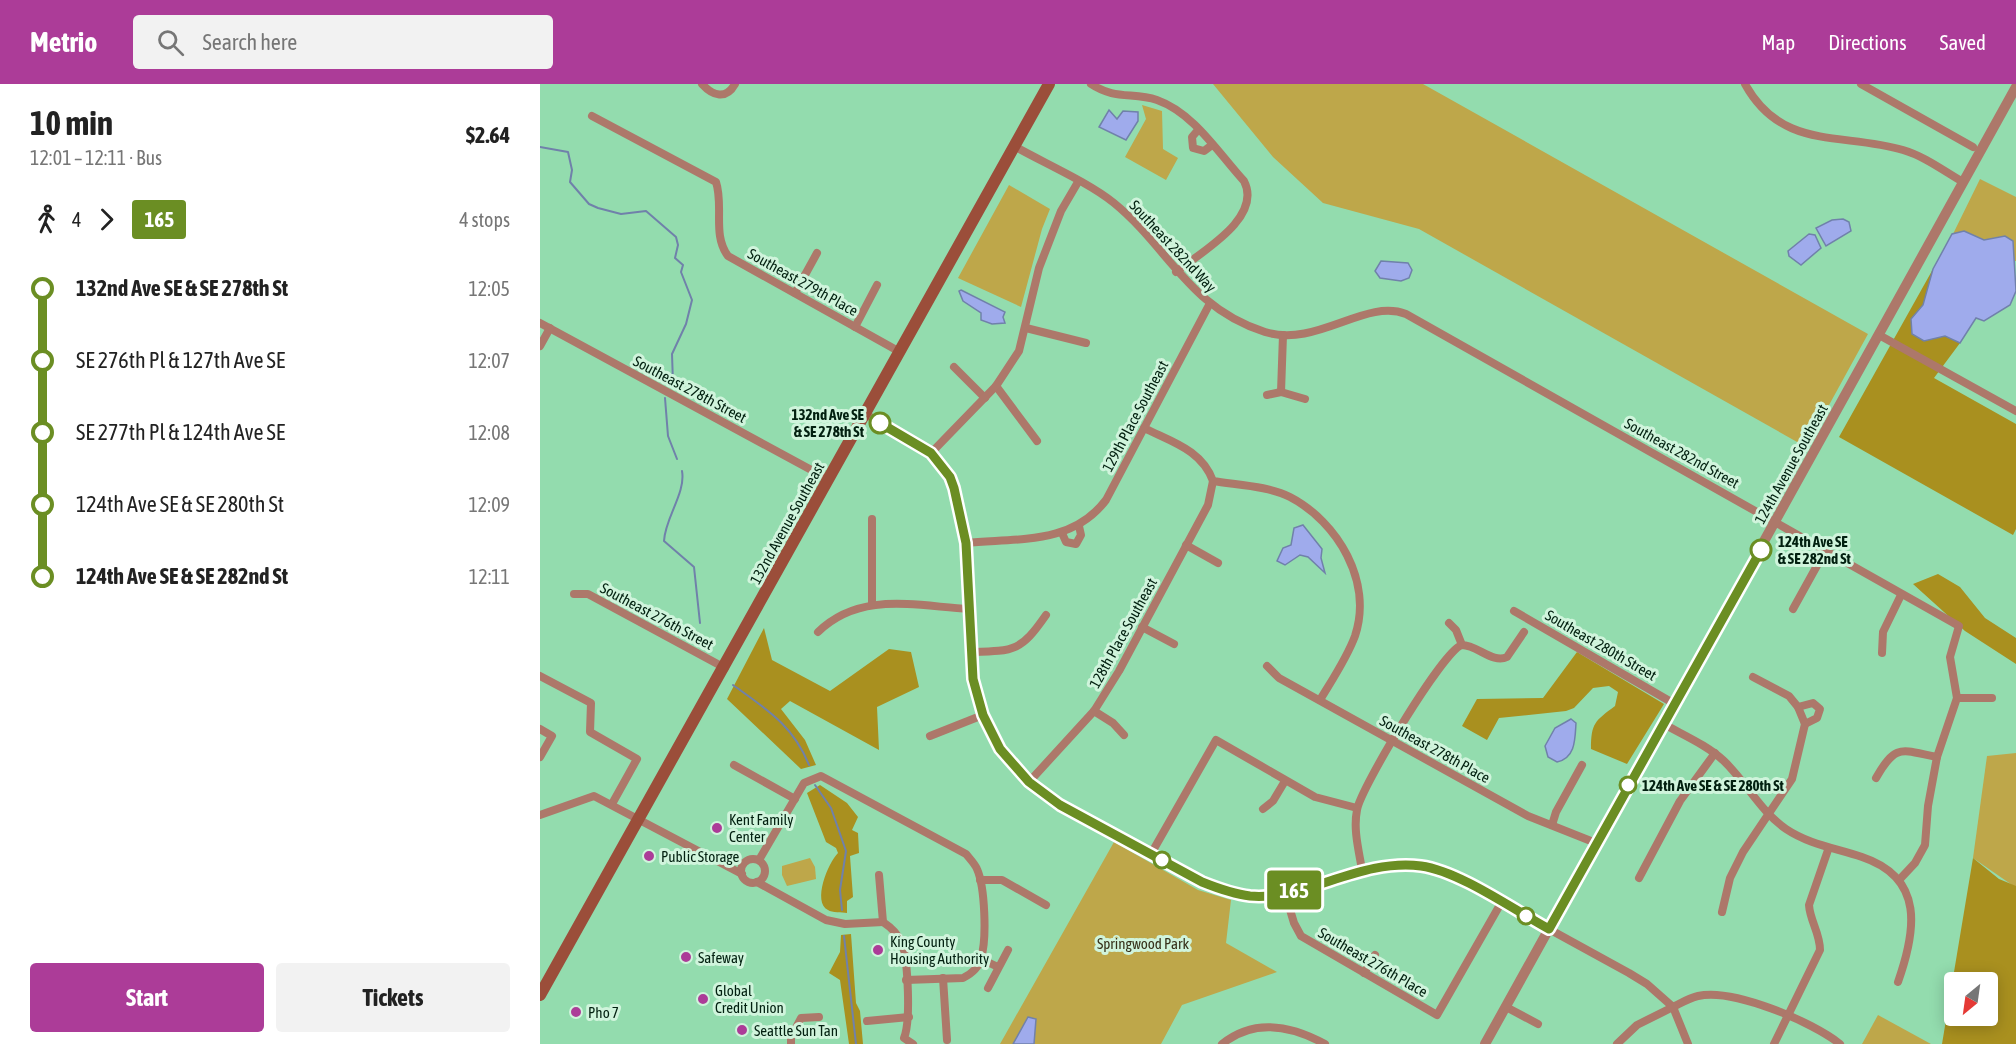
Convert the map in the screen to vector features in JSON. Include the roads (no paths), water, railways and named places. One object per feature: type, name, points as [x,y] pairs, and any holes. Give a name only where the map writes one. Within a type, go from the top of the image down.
[{"type":"main road","name":"132nd Avenue Southeast","points":[[540,995],[725,668],[1049,84]]},
{"type":"street","points":[[702,84],[711,93],[721,95],[731,91],[735,84]]},
{"type":"street","points":[[1091,84],[1113,95],[1150,98],[1179,110],[1249,190],[1249,201],[1239,220],[1176,272]]},
{"type":"street","points":[[1745,84],[1772,116],[1803,134],[1904,150],[1964,182]]},
{"type":"street","points":[[1861,84],[1973,147]]},
{"type":"street","name":"124th Avenue Southeast","points":[[1485,1044],[2016,87]]},
{"type":"street","name":"Southeast 279th Place","points":[[592,116],[716,182],[719,196],[720,236],[724,251],[734,259],[900,352]]},
{"type":"street","points":[[1198,130],[1192,137],[1193,148],[1204,151],[1212,145]]},
{"type":"street","name":"Southeast 282nd Way","points":[[1014,146],[1114,203],[1209,305],[1252,327],[1283,335],[1314,333],[1388,309]]},
{"type":"street","points":[[931,453],[996,386],[1019,351],[1039,268],[1061,211],[1078,182]]},
{"type":"street","points":[[795,293],[817,253]]},
{"type":"street","points":[[855,327],[877,285]]},
{"type":"street","name":"129th Place Southeast","points":[[1076,528],[1089,520],[1106,500],[1209,305]]},
{"type":"street","name":"Southeast 282nd Street","points":[[1388,309],[1406,314],[1755,510],[1824,553],[1959,626],[1950,657],[1957,698]]},
{"type":"street","name":"Southeast 278th Street","points":[[540,323],[828,479]]},
{"type":"street","points":[[540,346],[550,328]]},
{"type":"street","points":[[1026,328],[1086,343]]},
{"type":"street","points":[[1281,392],[1283,335]]},
{"type":"street","points":[[1879,335],[2016,411]]},
{"type":"street","points":[[954,367],[985,398]]},
{"type":"street","points":[[996,386],[1037,441]]},
{"type":"street","points":[[1267,395],[1281,392],[1305,399]]},
{"type":"street","points":[[865,414],[931,453],[950,477],[966,543],[973,679],[983,715],[1000,749],[1029,782],[1060,805],[1151,855],[1226,891],[1251,896],[1285,893],[1362,870],[1404,864],[1424,866],[1452,876],[1647,984],[1673,1007],[1688,1044]]},
{"type":"street","points":[[1144,428],[1195,453],[1204,461],[1213,481],[1289,496],[1330,529],[1351,561],[1357,577],[1360,612],[1355,637],[1320,700]]},
{"type":"street","name":"128th Place Southeast","points":[[1029,782],[1094,711],[1119,671],[1208,505],[1213,481]]},
{"type":"street","points":[[872,519],[872,604]]},
{"type":"street","points":[[966,543],[1062,533],[1076,528],[1081,535],[1076,544],[1065,542],[1062,533]]},
{"type":"street","points":[[1186,545],[1218,563]]},
{"type":"street","points":[[1793,609],[1824,553]]},
{"type":"street","name":"Southeast 276th Street","points":[[574,594],[588,594],[725,668]]},
{"type":"street","points":[[1882,653],[1883,632],[1901,595]]},
{"type":"street","points":[[818,632],[842,613],[872,604],[969,609]]},
{"type":"street","name":"Southeast 280th Street","points":[[1514,611],[1673,703]]},
{"type":"street","points":[[972,652],[1006,651],[1018,646],[1030,638],[1046,615]]},
{"type":"street","points":[[1449,623],[1456,630],[1462,645]]},
{"type":"street","points":[[1142,627],[1174,644]]},
{"type":"street","points":[[1362,870],[1357,839],[1357,808],[1416,700],[1453,650],[1462,645],[1503,659],[1512,652],[1524,632]]},
{"type":"street","name":"Southeast 278th Place","points":[[1267,666],[1279,678],[1528,816],[1596,843]]},
{"type":"street","points":[[540,676],[591,703],[590,732],[637,759],[612,804]]},
{"type":"street","points":[[1722,912],[1730,878],[1743,852],[1792,779],[1805,724],[1798,707],[1789,696],[1754,677]]},
{"type":"street","points":[[1899,879],[1916,863],[1925,845],[1928,806],[1937,757],[1957,698],[1992,698]]},
{"type":"street","points":[[1798,707],[1813,703],[1820,709],[1817,718],[1805,724]]},
{"type":"street","points":[[1094,711],[1113,723],[1124,735]]},
{"type":"street","points":[[930,736],[983,715]]},
{"type":"street","points":[[1662,723],[1715,753],[1784,828],[1828,850],[1876,863],[1899,879],[1907,895],[1912,929],[1898,982]]},
{"type":"street","points":[[540,729],[552,736],[540,757]]},
{"type":"street","points":[[1151,855],[1216,740],[1285,781],[1332,804],[1357,808]]},
{"type":"street","points":[[1876,778],[1893,753],[1900,751],[1937,757]]},
{"type":"street","points":[[1638,878],[1680,801],[1715,753]]},
{"type":"street","points":[[734,765],[795,799]]},
{"type":"street","points":[[1552,825],[1556,812],[1582,765]]},
{"type":"street","points":[[759,860],[804,783],[816,777],[828,778],[966,855],[976,867],[980,880],[984,936],[981,959],[970,974],[963,978],[906,980]]},
{"type":"street","points":[[1263,809],[1273,801],[1285,781]]},
{"type":"street","points":[[540,815],[594,796],[742,874],[746,880],[757,882],[826,920],[845,924],[884,922]]},
{"type":"street","points":[[1774,1044],[1820,950],[1820,936],[1809,905],[1828,850]]},
{"type":"street","points":[[742,874],[742,866],[747,860],[759,860]]},
{"type":"street","points":[[757,882],[764,878],[766,870],[759,860]]},
{"type":"street","points":[[879,875],[884,922],[897,934],[903,945],[909,1017],[902,1041],[913,1044]]},
{"type":"street","points":[[980,880],[1002,880],[1046,905]]},
{"type":"street","name":"Southeast 276th Place","points":[[1285,893],[1294,923],[1301,936],[1437,1015],[1502,903]]},
{"type":"street","points":[[988,988],[1008,950]]},
{"type":"street","points":[[1364,974],[1375,955]]},
{"type":"street","points":[[981,959],[998,967]]},
{"type":"street","points":[[943,978],[947,1040]]},
{"type":"street","points":[[1617,1044],[1637,1025],[1673,1007],[1700,996],[1713,996],[1769,1007],[1840,1044]]},
{"type":"street","points":[[1506,1007],[1538,1024]]},
{"type":"street","points":[[790,1044],[790,1037],[801,1018],[819,1017]]},
{"type":"street","points":[[867,1021],[909,1017]]},
{"type":"street","points":[[1222,1044],[1244,1032],[1263,1026],[1291,1029],[1325,1044]]},
{"type":"water","points":[[1109,110],[1117,119],[1123,111],[1138,112],[1138,121],[1126,140],[1099,127]]},
{"type":"water","points":[[1843,219],[1849,222],[1851,231],[1826,246],[1816,228],[1832,220]]},
{"type":"water","points":[[1964,231],[1984,240],[2005,236],[2013,241],[2016,291],[2010,305],[1984,321],[1976,318],[1960,343],[1945,336],[1924,341],[1912,334],[1911,319],[1923,305],[1933,269],[1952,234]]},
{"type":"water","points":[[1809,234],[1815,235],[1821,248],[1801,265],[1789,256],[1788,251]]},
{"type":"water","points":[[1381,261],[1408,263],[1412,270],[1409,278],[1401,281],[1380,278],[1375,271]]},
{"type":"water","points":[[959,291],[1005,312],[1003,317],[1005,323],[992,324],[981,320],[981,313],[963,301]]},
{"type":"water","points":[[1303,525],[1322,549],[1321,558],[1325,573],[1308,557],[1300,555],[1285,565],[1277,561],[1283,548],[1291,545],[1294,528]]},
{"type":"water","points":[[1571,719],[1576,723],[1573,747],[1568,756],[1557,762],[1548,757],[1545,746],[1555,728]]},
{"type":"water","points":[[1028,1017],[1036,1019],[1034,1044],[1013,1044]]},
{"type":"waterway","points":[[540,147],[568,152],[572,170],[570,182],[589,204],[621,214],[646,211],[676,237],[678,245],[675,258],[683,265],[681,272],[692,300],[686,324],[672,354],[673,383]]},
{"type":"waterway","points":[[665,398],[668,436],[677,459]]},
{"type":"waterway","points":[[682,471],[681,488],[664,541],[694,567],[700,623]]},
{"type":"waterway","points":[[733,685],[787,728],[809,765]]},
{"type":"waterway","points":[[815,785],[831,808],[846,851],[840,890],[842,910]]},
{"type":"waterway","points":[[844,936],[856,1044]]},
{"type":"place","name":"132nd Ave SE & SE 278th St","points":[[880,423]]},
{"type":"place","name":"124th Ave SE & SE 282nd St","points":[[1761,550]]},
{"type":"place","name":"124th Ave SE & SE 280th St","points":[[1628,785]]},
{"type":"place","name":"Kent Family Center","points":[[717,828]]},
{"type":"place","name":"Public Storage","points":[[649,856]]},
{"type":"place","name":"King County Housing Authority","points":[[878,950]]},
{"type":"place","name":"Safeway","points":[[686,957]]},
{"type":"place","name":"Global Credit Union","points":[[703,999]]},
{"type":"place","name":"Pho 7","points":[[576,1012]]},
{"type":"place","name":"Seattle Sun Tan","points":[[742,1030]]},
{"type":"park label","name":"Springwood Park","points":[[1143,943]]}]
